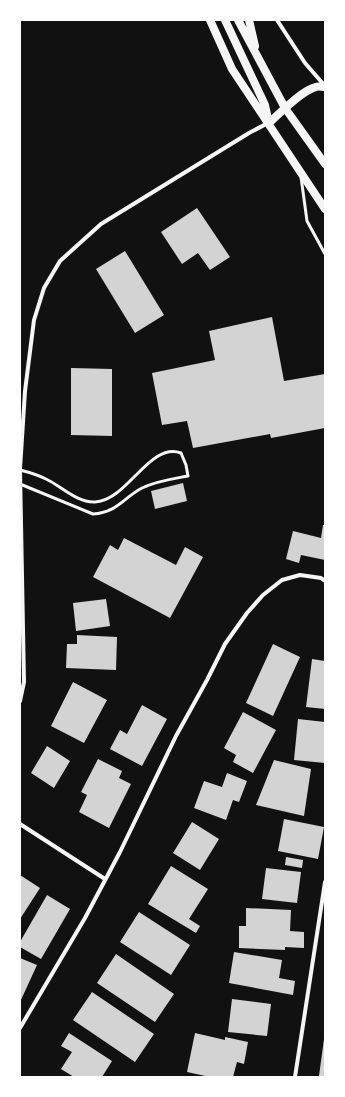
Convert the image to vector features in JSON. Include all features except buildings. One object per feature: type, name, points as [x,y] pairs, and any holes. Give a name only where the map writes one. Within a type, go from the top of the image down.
[{"type":"main road","points":[[210,20],[232,69],[325,209]]},
{"type":"main road","points":[[225,20],[265,105],[269,123]]},
{"type":"main road","points":[[238,20],[285,108],[325,164]]},
{"type":"main road","points":[[249,20],[257,57]]},
{"type":"main road","points":[[269,123],[308,90],[316,87],[325,87]]},
{"type":"street","points":[[277,20],[305,63],[325,87]]},
{"type":"street","points":[[20,701],[24,682],[20,470],[25,391],[34,320],[44,288],[60,261],[101,224],[269,123]]},
{"type":"street","points":[[20,1028],[85,918],[120,852],[176,736],[225,644],[247,613],[263,595],[282,580],[300,575],[321,578],[325,581]]},
{"type":"street","points":[[20,824],[105,879]]},
{"type":"street","points":[[295,1077],[325,882]]},
{"type":"lane","points":[[300,172],[307,221],[325,254]]},
{"type":"lane","points":[[20,470],[45,478],[82,501],[94,503],[103,501],[119,491],[156,457],[165,452],[174,451],[181,453],[186,465],[188,476],[154,483],[140,489],[119,506],[102,513],[93,514],[20,484]]}]
